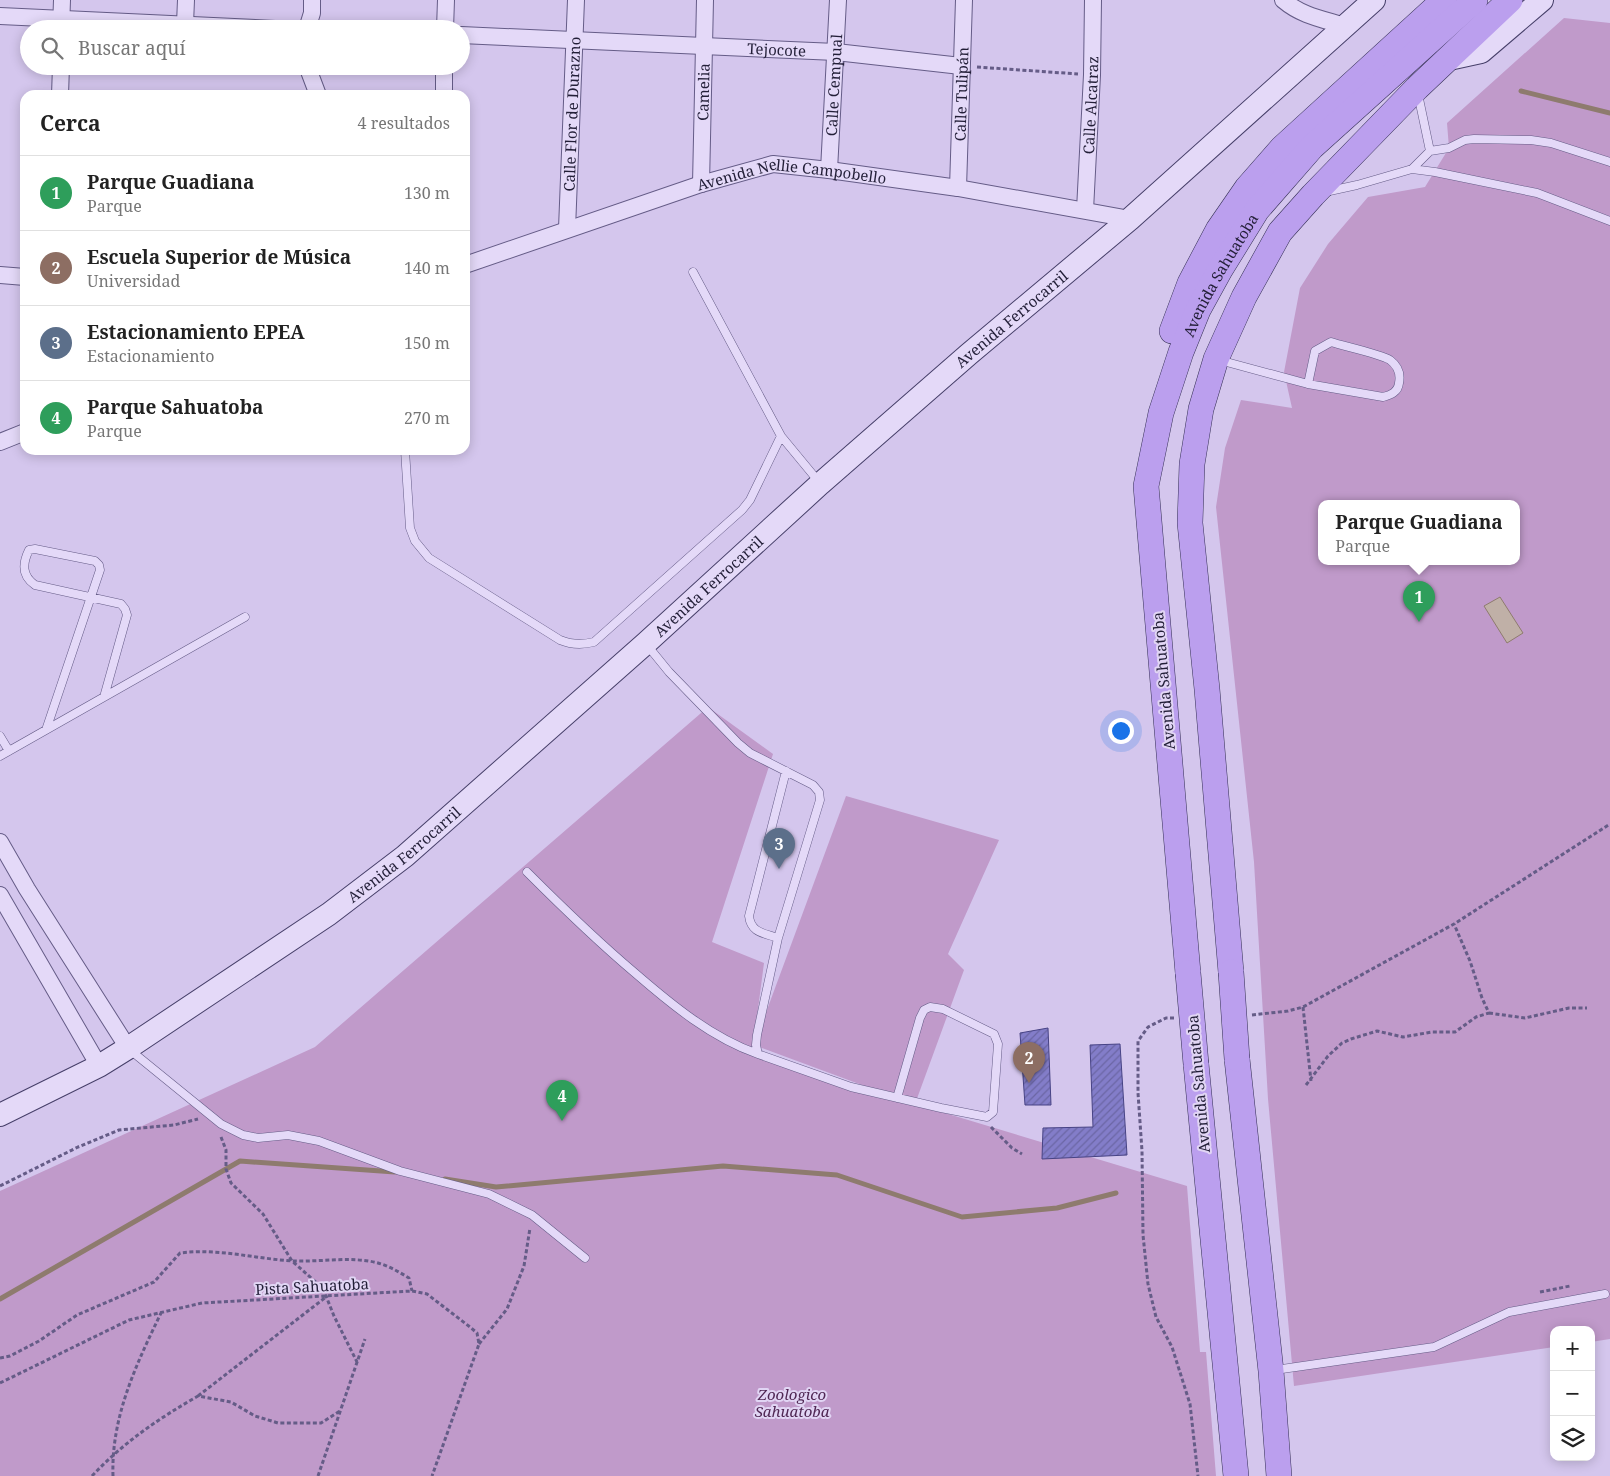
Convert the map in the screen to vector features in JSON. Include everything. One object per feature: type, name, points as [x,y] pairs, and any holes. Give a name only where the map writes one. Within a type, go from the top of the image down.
[{"type":"main road","points":[[1146,486],[1140,445],[1146,411],[1164,352],[1190,283],[1218,230],[1247,188],[1282,148],[1444,0]]},
{"type":"main road","name":"Avenida Sahuatoba","points":[[1236,1476],[1196,1064],[1146,486],[1161,412],[1181,352],[1198,310],[1220,270],[1258,210],[1312,147],[1475,0]]},
{"type":"main road","name":"Avenida Sahuatoba","points":[[1279,1476],[1271,1371],[1237,1060],[1207,689],[1190,523],[1192,464],[1199,418],[1216,359],[1244,297],[1280,232],[1313,195],[1417,88],[1450,59],[1510,0]]},
{"type":"street","points":[[61,20],[62,0]]},
{"type":"street","points":[[185,20],[186,0]]},
{"type":"street","points":[[310,20],[312,0]]},
{"type":"street","points":[[445,20],[446,0]]},
{"type":"street","name":"Calle Flor de Durazno","points":[[567,229],[576,0]]},
{"type":"street","name":"Camelia","points":[[701,184],[705,0]]},
{"type":"street","name":"Calle Cempual","points":[[829,170],[838,0]]},
{"type":"street","name":"Calle Tulipán","points":[[958,188],[964,0]]},
{"type":"street","name":"Calle Alcatraz","points":[[1085,210],[1092,75],[1093,0]]},
{"type":"street","points":[[1283,0],[1294,10],[1345,26]]},
{"type":"street","name":"Avenida Ferrocarril","points":[[0,1115],[99,1066],[128,1048],[329,914],[405,856],[646,644],[820,484],[969,354],[1130,219],[1374,0]]},
{"type":"street","points":[[1450,59],[1481,52],[1542,0]]},
{"type":"street","points":[[0,16],[30,20]]},
{"type":"street","name":"Tejocote","points":[[470,35],[836,52],[961,66]]},
{"type":"street","points":[[60,75],[60,90]]},
{"type":"street","points":[[310,75],[316,90]]},
{"type":"street","points":[[444,75],[444,90]]},
{"type":"street","name":"Avenida Nellie Campobello","points":[[470,263],[701,184],[773,164],[958,188],[1130,219]]},
{"type":"street","points":[[0,275],[20,277]]},
{"type":"street","points":[[0,442],[20,434]]},
{"type":"street","points":[[0,842],[27,889],[128,1048]]},
{"type":"street","points":[[27,889],[2,898],[99,1066]]},
{"type":"lane","points":[[1417,88],[1430,151]]},
{"type":"lane","points":[[1412,169],[1430,151],[1450,148],[1465,140],[1474,139],[1531,140],[1551,143],[1610,162]]},
{"type":"lane","points":[[1313,195],[1357,185],[1412,169],[1537,193],[1610,221]]},
{"type":"lane","points":[[693,272],[782,436],[820,484]]},
{"type":"lane","points":[[1216,359],[1308,384],[1383,397],[1392,394],[1396,390],[1399,386],[1400,376],[1398,367],[1389,359],[1330,342],[1314,351],[1308,384]]},
{"type":"lane","points":[[406,455],[410,528],[421,550],[429,558],[560,640],[577,645],[594,642],[742,510],[750,500],[782,436]]},
{"type":"lane","points":[[46,730],[92,597],[100,570],[99,565],[95,561],[35,549],[29,550],[26,555],[24,574],[35,585],[92,597],[121,604],[125,609],[127,615],[104,696]]},
{"type":"lane","points":[[0,756],[245,617]]},
{"type":"lane","points":[[646,644],[738,743],[750,753],[814,785],[819,792],[820,800],[778,938],[757,1035],[756,1045],[758,1054]]},
{"type":"lane","points":[[0,736],[9,751]]},
{"type":"lane","points":[[778,938],[753,929],[749,916],[786,771]]},
{"type":"lane","points":[[527,872],[568,914],[664,998],[726,1040],[758,1054],[851,1087],[896,1098],[941,1108],[990,1115],[992,1112],[998,1044],[996,1037],[994,1034],[943,1009],[930,1007],[924,1010],[896,1098]]},
{"type":"lane","points":[[128,1048],[220,1124],[243,1135],[258,1138],[288,1135],[319,1141],[400,1171],[489,1194],[532,1215],[585,1258]]},
{"type":"lane","points":[[1271,1371],[1434,1347],[1509,1312],[1605,1294]]},
{"type":"path","points":[[961,66],[1092,75]]},
{"type":"path","points":[[1243,1015],[1279,1012],[1303,1007],[1454,924],[1610,824]]},
{"type":"path","points":[[1454,924],[1489,1013]]},
{"type":"path","points":[[1303,1007],[1311,1081]]},
{"type":"path","points":[[1306,1085],[1311,1081],[1328,1056],[1342,1043],[1377,1031],[1403,1037],[1432,1032],[1455,1032],[1476,1017],[1489,1013],[1525,1018],[1569,1008],[1587,1008]]},
{"type":"path","points":[[1176,1018],[1166,1018],[1148,1028],[1138,1041],[1143,1235],[1148,1284],[1156,1317],[1172,1347],[1190,1404],[1198,1476]]},
{"type":"path","points":[[0,1186],[78,1147],[119,1130],[174,1126],[210,1116]]},
{"type":"path","points":[[220,1124],[221,1137],[226,1150],[226,1169],[231,1183],[263,1214],[292,1261],[318,1284],[326,1296],[357,1362]]},
{"type":"path","points":[[432,1476],[479,1344],[507,1309],[524,1266],[532,1215]]},
{"type":"path","points":[[0,1358],[10,1356],[77,1315],[154,1282],[180,1253],[197,1251],[224,1252],[292,1261],[357,1260],[378,1263],[397,1270],[409,1278],[412,1291]]},
{"type":"path","points":[[1533,1294],[1571,1286]]},
{"type":"path","name":"Pista Sahuatoba","points":[[0,1383],[129,1320],[202,1303],[412,1291],[428,1294],[470,1327],[477,1333],[479,1344]]},
{"type":"path","points":[[92,1476],[112,1454],[159,1418],[198,1396],[326,1296]]},
{"type":"path","points":[[113,1476],[112,1454],[120,1410],[132,1377],[161,1313]]},
{"type":"path","points":[[318,1476],[365,1339]]},
{"type":"path","points":[[198,1396],[231,1402],[255,1416],[278,1423],[321,1423],[340,1412]]},
{"type":"green space","points":[[1564,18],[1610,23],[1610,1339],[1595,1341],[1595,1326],[1550,1326],[1550,1348],[1294,1386],[1268,1099],[1254,862],[1216,507],[1225,448],[1241,400],[1292,408],[1284,372],[1300,288],[1328,244],[1368,197],[1425,187],[1449,148],[1447,123]]},
{"type":"green space","name":"Zoologico Sahuatoba","points":[[708,707],[773,754],[712,942],[764,963],[752,1055],[897,1098],[754,1045],[846,796],[999,840],[948,954],[964,970],[915,1104],[1187,1186],[1200,1352],[1206,1352],[1216,1476],[0,1476],[0,1191],[315,1047]]},
{"type":"shaded area","points":[[1500,597],[1523,633],[1507,643],[1484,606]]},
{"type":"building","points":[[1048,1028],[1051,1105],[1025,1105],[1020,1033]]},
{"type":"building","points":[[1120,1044],[1127,1155],[1042,1159],[1043,1128],[1093,1127],[1090,1045]]},
{"type":"waterway","points":[[1521,91],[1610,113]]},
{"type":"waterway","points":[[0,1299],[240,1161],[395,1172]]},
{"type":"waterway","points":[[445,1179],[496,1187],[723,1166],[837,1175],[962,1217],[1057,1208],[1116,1193]]},
{"type":"place","name":"Parque Guadiana","points":[[1419,622]]},
{"type":"place","name":"Estacionamiento EPEA","points":[[779,869]]},
{"type":"place","name":"Escuela Superior de Música","points":[[1029,1083]]},
{"type":"place","name":"Parque Sahuatoba","points":[[562,1121]]}]
